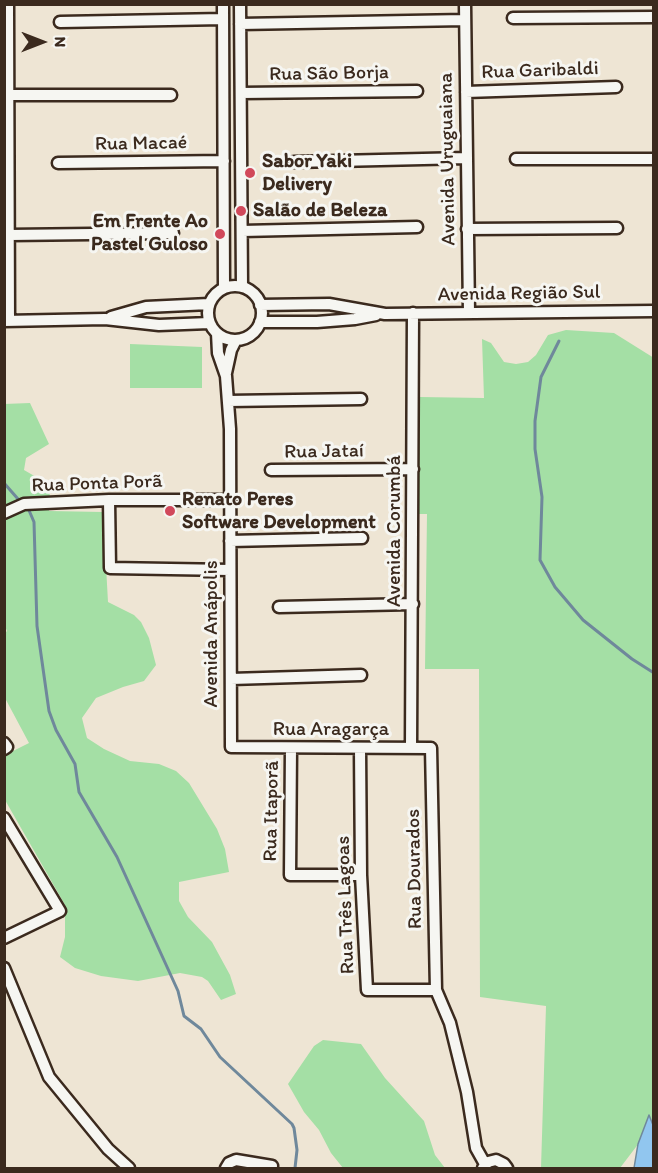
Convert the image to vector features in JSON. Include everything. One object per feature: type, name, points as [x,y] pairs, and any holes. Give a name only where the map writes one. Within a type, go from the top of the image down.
[{"type":"street","points":[[8,4],[6,29],[7,167],[10,235],[7,321],[105,319],[159,325],[209,323]]},
{"type":"street","points":[[223,4],[224,288]]},
{"type":"street","points":[[240,4],[242,287]]},
{"type":"street","name":"Avenida Uruguaiana","points":[[465,4],[469,313]]},
{"type":"street","points":[[513,18],[654,17]]},
{"type":"street","points":[[60,22],[223,19]]},
{"type":"street","points":[[240,24],[465,20]]},
{"type":"street","name":"Rua Garibaldi","points":[[466,92],[616,87]]},
{"type":"street","name":"Rua São Borja","points":[[241,93],[417,91]]},
{"type":"street","points":[[8,95],[171,95]]},
{"type":"street","points":[[294,162],[466,158]]},
{"type":"street","points":[[516,159],[654,159]]},
{"type":"street","name":"Rua Macaé","points":[[58,163],[224,161]]},
{"type":"street","points":[[242,231],[417,227]]},
{"type":"street","points":[[467,229],[617,228]]},
{"type":"street","points":[[10,235],[173,233]]},
{"type":"street","points":[[242,287],[254,294],[260,305],[262,314],[260,322],[252,334],[236,340],[227,339],[217,333],[209,323],[207,313],[209,304],[215,294],[224,288],[242,287]]},
{"type":"street","points":[[105,319],[146,307],[209,304]]},
{"type":"street","name":"Avenida Região Sul","points":[[260,305],[329,304],[385,314]]},
{"type":"street","name":"Avenida Região Sul","points":[[260,322],[317,322],[413,313],[654,311]]},
{"type":"street","name":"Avenida Corumbá","points":[[411,748],[413,313]]},
{"type":"street","name":"Avenida Anápolis","points":[[217,333],[218,353],[226,376],[228,401],[231,747]]},
{"type":"street","name":"Avenida Anápolis","points":[[226,376],[231,350],[236,340]]},
{"type":"street","points":[[228,401],[361,399]]},
{"type":"street","name":"Rua Jataí","points":[[271,470],[413,469]]},
{"type":"street","points":[[109,500],[110,568],[230,570]]},
{"type":"street","name":"Rua Ponta Porã","points":[[4,513],[24,504],[109,500],[229,500]]},
{"type":"street","points":[[230,541],[362,538]]},
{"type":"street","points":[[279,607],[413,604]]},
{"type":"street","points":[[231,679],[361,675]]},
{"type":"street","name":"Rua Aragarça","points":[[231,747],[431,748]]},
{"type":"street","name":"Rua Itaporã","points":[[291,748],[290,875],[361,875]]},
{"type":"street","name":"Rua Dourados","points":[[431,748],[435,990]]},
{"type":"street","name":"Rua Três Lagoas","points":[[360,749],[361,875],[367,990],[435,990]]},
{"type":"street","points":[[4,818],[60,911],[4,938]]},
{"type":"street","points":[[4,968],[49,1077],[108,1149],[129,1168]]},
{"type":"street","points":[[435,990],[450,1023],[467,1092],[476,1148],[484,1166],[496,1160],[507,1168]]},
{"type":"street","points":[[226,1168],[229,1163],[236,1160],[272,1166]]},
{"type":"green space","points":[[566,330],[614,333],[654,358],[654,1125],[649,1116],[639,1143],[620,1168],[541,1168],[546,1006],[480,997],[479,669],[425,669],[427,514],[417,514],[420,397],[484,398],[482,339],[491,343],[504,362],[516,364],[528,362],[536,355],[548,335]]},
{"type":"green space","points":[[130,344],[202,347],[202,388],[130,388]]},
{"type":"green space","points":[[30,403],[49,444],[26,458],[24,470],[50,485],[49,511],[103,512],[108,602],[134,615],[141,622],[149,638],[156,665],[144,681],[96,698],[82,718],[87,738],[130,761],[159,764],[176,771],[189,783],[217,829],[225,849],[229,872],[179,882],[179,901],[188,917],[212,942],[230,975],[236,994],[221,1000],[208,981],[202,977],[180,973],[138,981],[101,976],[75,968],[60,957],[65,937],[65,905],[5,800],[5,755],[29,743],[5,698],[4,634],[7,631],[4,624],[4,404]]},
{"type":"green space","points":[[323,1040],[361,1044],[385,1078],[424,1121],[435,1155],[445,1168],[343,1168],[331,1153],[319,1130],[304,1112],[288,1084],[314,1046]]},
{"type":"water","points":[[649,1115],[653,1125],[653,1168],[634,1168],[638,1144]]},
{"type":"waterway","points":[[559,341],[541,377],[535,421],[535,449],[542,497],[540,560],[555,587],[583,620],[632,659],[654,673]]},
{"type":"waterway","points":[[4,483],[18,499]]},
{"type":"waterway","points":[[28,508],[34,522],[37,626],[49,711],[56,730],[75,764],[79,792],[117,857],[178,991],[184,1016],[201,1029],[220,1057],[292,1124],[297,1150],[295,1168]]},
{"type":"place","name":"Sabor Yaki Delivery","points":[[250,173]]},
{"type":"place","name":"Salão de Beleza","points":[[241,211]]},
{"type":"place","name":"Em Frente Ao Pastel Guloso","points":[[220,234]]},
{"type":"place","name":"Renato Peres Software Development","points":[[170,511]]}]
